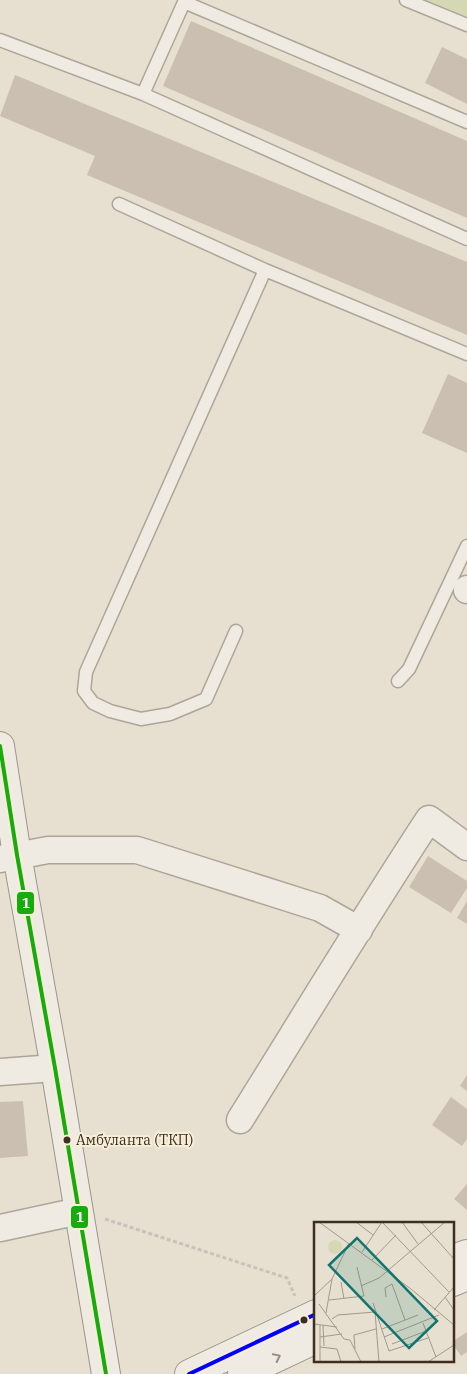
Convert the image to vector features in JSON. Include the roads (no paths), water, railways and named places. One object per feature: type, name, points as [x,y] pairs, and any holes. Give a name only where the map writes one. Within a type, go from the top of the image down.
[{"type":"street","points":[[0,746],[8,857],[55,1068],[106,1374]]},
{"type":"street","points":[[240,1120],[387,882],[429,819],[467,847]]},
{"type":"street","points":[[8,857],[48,850],[137,850],[320,908],[359,930]]},
{"type":"street","points":[[0,1072],[55,1068]]},
{"type":"street","points":[[0,1228],[79,1211]]},
{"type":"street","points":[[454,1259],[467,1254]]},
{"type":"street","points":[[454,1282],[467,1276]]},
{"type":"street","points":[[189,1374],[312,1324]]},
{"type":"street","points":[[242,1374],[312,1324]]},
{"type":"lane","points":[[406,0],[467,25]]},
{"type":"lane","points":[[143,94],[185,1],[467,122]]},
{"type":"lane","points":[[0,40],[143,94],[467,239]]},
{"type":"lane","points":[[119,204],[265,270],[467,354]]},
{"type":"lane","points":[[236,630],[206,699],[170,714],[141,719],[110,711],[92,703],[84,691],[86,672],[265,270]]},
{"type":"lane","points":[[398,681],[409,669],[467,546]]},
{"type":"place","name":"Амбуланта (ТКП)","points":[[67,1140]]}]
